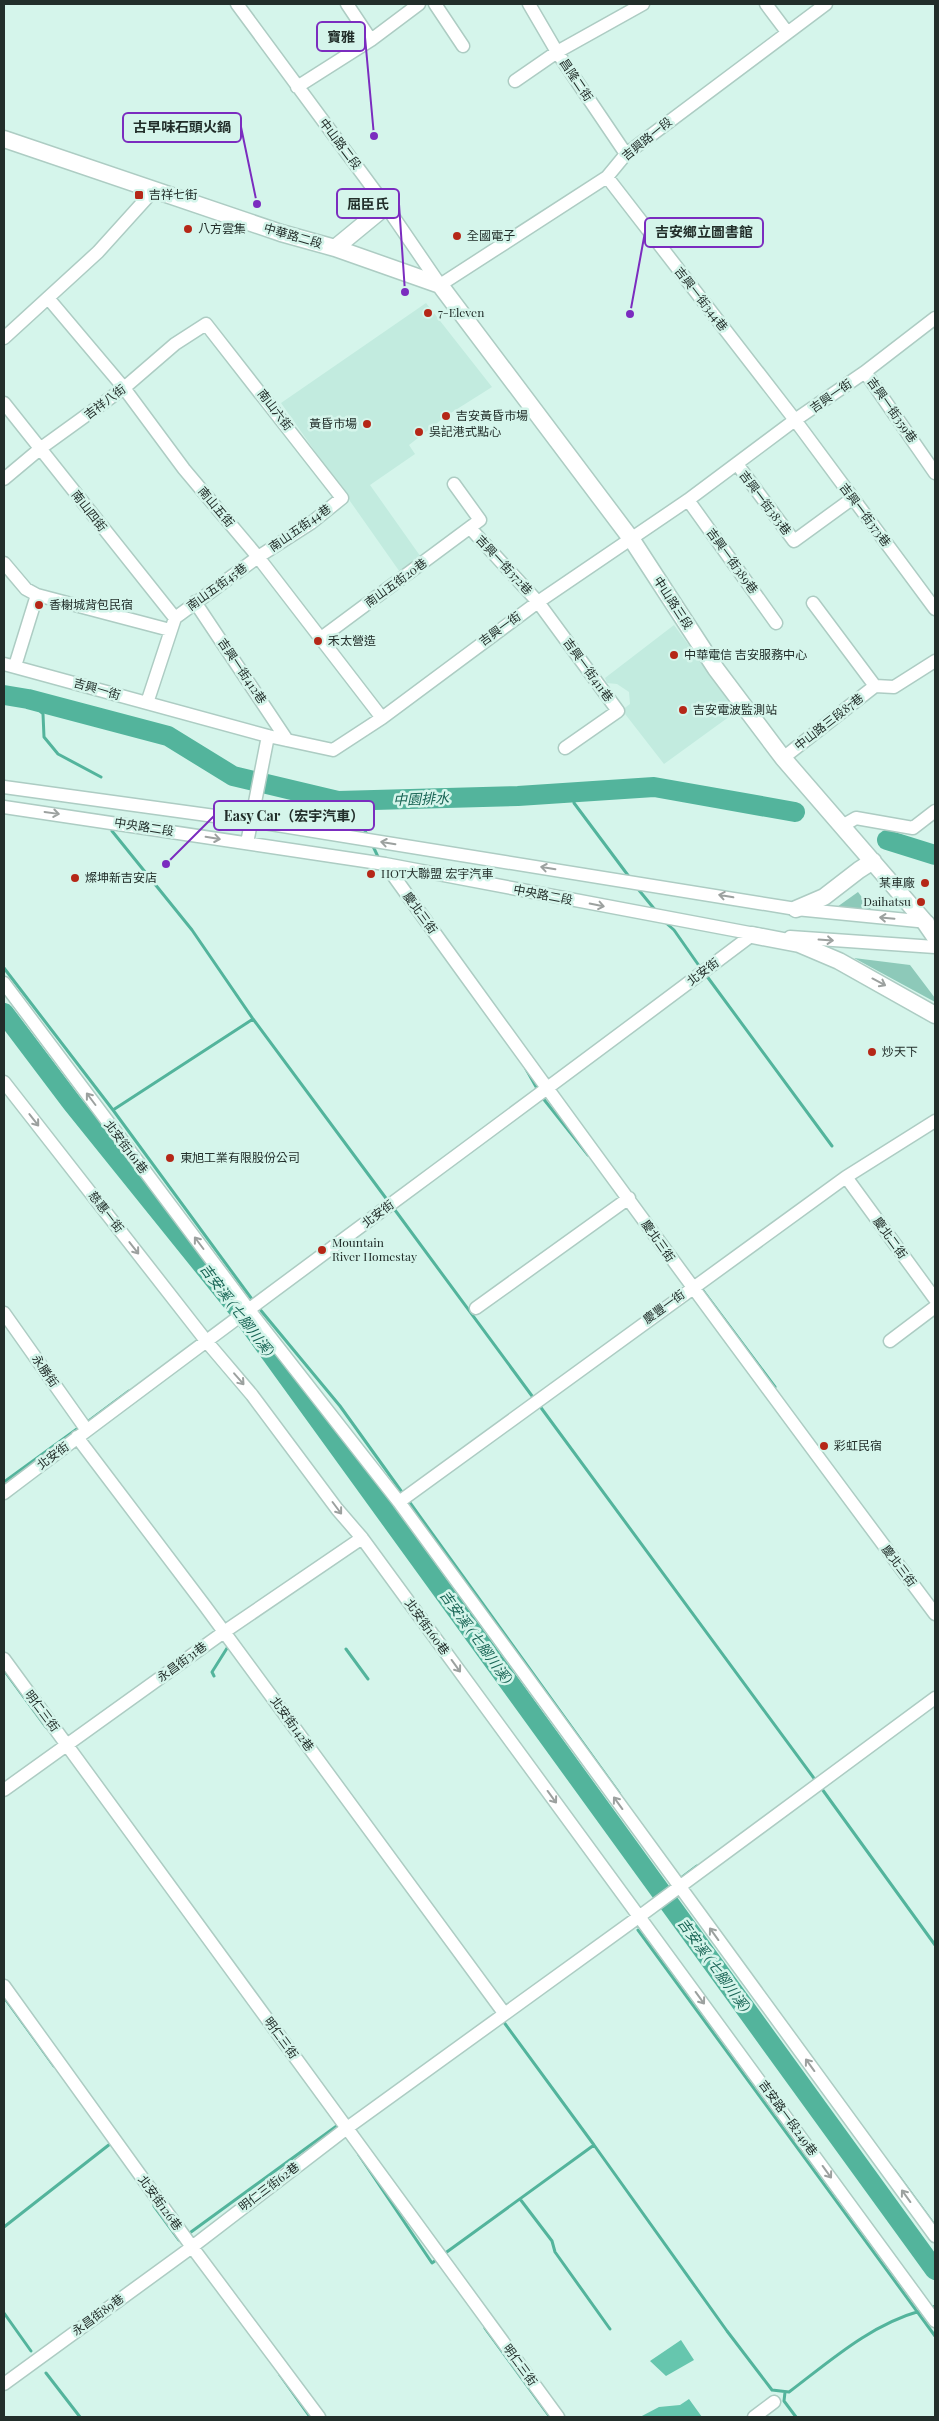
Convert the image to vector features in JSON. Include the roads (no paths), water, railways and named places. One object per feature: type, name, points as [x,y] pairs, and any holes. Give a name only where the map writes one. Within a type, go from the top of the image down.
[{"type":"main road","name":"中華路二段","points":[[4,139],[281,233],[335,248],[440,285]]},
{"type":"main road","points":[[335,248],[386,206]]},
{"type":"main road","name":"中山路三段","points":[[440,285],[632,540],[716,669],[783,758],[873,861],[930,922],[935,937]]},
{"type":"main road","points":[[796,909],[824,897],[873,861]]},
{"type":"main road","points":[[752,934],[799,944],[839,961],[935,1015]]},
{"type":"street","name":"中山路二段","points":[[237,4],[386,206],[440,285]]},
{"type":"street","points":[[348,4],[371,40]]},
{"type":"street","points":[[297,87],[371,40],[419,4]]},
{"type":"street","points":[[435,4],[463,46]]},
{"type":"street","name":"昌隆二街","points":[[529,4],[557,52],[626,154]]},
{"type":"street","points":[[514,81],[557,52],[643,4]]},
{"type":"street","points":[[766,4],[786,32]]},
{"type":"street","name":"吉興路一段","points":[[440,285],[607,177],[626,154],[786,32],[826,4]]},
{"type":"street","name":"吉興一街344巷","points":[[607,177],[795,420]]},
{"type":"street","points":[[4,338],[98,252],[154,190]]},
{"type":"street","name":"南山五街","points":[[48,298],[124,388],[184,469],[258,557],[382,718]]},
{"type":"street","name":"吉興一街","points":[[9,665],[268,738],[333,750],[382,718],[538,602],[632,540],[688,500],[795,420],[865,372],[901,342],[935,318]]},
{"type":"street","name":"吉祥八街","points":[[4,479],[41,448],[124,388],[175,344],[206,324]]},
{"type":"street","name":"南山六街","points":[[206,324],[342,498]]},
{"type":"street","name":"吉興一街359巷","points":[[865,372],[935,473]]},
{"type":"street","name":"南山四街","points":[[4,403],[41,448],[173,624]]},
{"type":"street","name":"吉興一街373巷","points":[[795,420],[935,609]]},
{"type":"street","name":"吉興一街383巷","points":[[737,464],[794,542],[853,498]]},
{"type":"street","points":[[454,484],[480,520],[470,528]]},
{"type":"street","name":"南山五街44巷","points":[[258,557],[311,522],[342,498]]},
{"type":"street","name":"吉興一街389巷","points":[[688,500],[776,622]]},
{"type":"street","name":"吉興一街372巷","points":[[470,528],[538,602]]},
{"type":"street","name":"南山五街20巷","points":[[321,638],[470,528]]},
{"type":"street","name":"南山五街45巷","points":[[173,624],[196,602],[258,557]]},
{"type":"street","points":[[4,563],[26,589],[37,595],[173,624],[147,703]]},
{"type":"street","points":[[9,665],[37,595]]},
{"type":"street","name":"吉興一街412巷","points":[[196,602],[287,740]]},
{"type":"street","name":"吉興一街411巷","points":[[538,602],[618,711],[565,748]]},
{"type":"street","points":[[813,603],[875,686],[894,687],[935,661]]},
{"type":"street","name":"中山路三段87巷","points":[[783,758],[875,686]]},
{"type":"street","points":[[247,843],[268,738]]},
{"type":"street","name":"中央路二段","points":[[4,787],[251,821],[796,909],[930,922]]},
{"type":"street","name":"中央路二段","points":[[4,806],[385,864],[752,934],[935,947]]},
{"type":"street","points":[[842,826],[856,818],[913,828],[935,811]]},
{"type":"street","name":"慶北三街","points":[[385,864],[546,1090],[629,1198],[691,1288],[935,1614]]},
{"type":"street","name":"北安街","points":[[4,1493],[82,1433],[212,1339],[546,1090],[752,934]]},
{"type":"street","name":"北安街161巷","points":[[4,983],[244,1314],[399,1502],[935,2236]]},
{"type":"street","name":"慈惠一街","points":[[4,1082],[212,1339]]},
{"type":"street","name":"慶豐一街","points":[[399,1502],[846,1177],[935,1121]]},
{"type":"street","name":"慶北二街","points":[[846,1177],[935,1299]]},
{"type":"street","points":[[476,1308],[629,1198]]},
{"type":"street","points":[[890,1341],[935,1307]]},
{"type":"street","name":"永勝街","points":[[4,1313],[82,1433]]},
{"type":"street","name":"北安街160巷","points":[[212,1339],[337,1509],[362,1538],[640,1916]]},
{"type":"street","name":"北安街142巷","points":[[82,1433],[224,1632],[504,2013]]},
{"type":"street","name":"永昌街31巷","points":[[4,1790],[224,1632],[362,1538]]},
{"type":"street","name":"明仁三街","points":[[4,1659],[67,1744],[343,2131],[440,2256],[558,2417]]},
{"type":"street","name":"明仁三街62巷","points":[[192,2247],[343,2131],[640,1916],[935,1698]]},
{"type":"street","name":"吉安路一段249巷","points":[[640,1916],[935,2321]]},
{"type":"street","name":"北安街126巷","points":[[4,1986],[192,2247],[319,2417]]},
{"type":"street","name":"永昌街89巷","points":[[4,2384],[192,2247]]},
{"type":"street","points":[[754,2417],[774,2402]]},
{"type":"waterway","name":"中園排水","points":[[4,695],[28,699],[168,736],[233,776],[338,801],[518,796],[654,787],[795,812]]},
{"type":"waterway","points":[[28,699],[43,714],[44,737],[58,754],[101,777]]},
{"type":"waterway","points":[[574,793],[574,803],[630,878]]},
{"type":"waterway","points":[[361,801],[361,824],[368,836]]},
{"type":"waterway","points":[[112,831],[192,930],[253,1019],[388,1201]]},
{"type":"waterway","name":"中園排水","points":[[887,840],[935,855]]},
{"type":"waterway","points":[[372,844],[379,859]]},
{"type":"waterway","points":[[638,889],[656,911]]},
{"type":"waterway","points":[[665,922],[674,930],[702,970]]},
{"type":"waterway","points":[[4,968],[113,1110],[254,1302]]},
{"type":"waterway","points":[[706,975],[832,1146]]},
{"type":"waterway","name":"吉安溪 (七腳川溪)","points":[[4,1013],[72,1103],[242,1314],[935,2270]]},
{"type":"waterway","points":[[113,1110],[253,1019]]},
{"type":"waterway","points":[[526,1069],[539,1092]]},
{"type":"waterway","points":[[542,1097],[588,1155]]},
{"type":"waterway","points":[[392,1206],[535,1400]]},
{"type":"waterway","points":[[701,1288],[775,1387]]},
{"type":"waterway","points":[[258,1307],[340,1406],[404,1495]]},
{"type":"waterway","points":[[86,1423],[129,1391]]},
{"type":"waterway","points":[[539,1405],[816,1781]]},
{"type":"waterway","points":[[4,1482],[81,1426]]},
{"type":"waterway","points":[[408,1500],[619,1793]]},
{"type":"waterway","points":[[214,1676],[212,1672],[229,1645]]},
{"type":"waterway","points":[[346,1649],[368,1679]]},
{"type":"waterway","points":[[4,1670],[46,1727]]},
{"type":"waterway","points":[[822,1789],[935,1945]]},
{"type":"waterway","points":[[681,1878],[697,1866]]},
{"type":"waterway","points":[[638,1930],[935,2336]]},
{"type":"waterway","points":[[4,1997],[54,2066]]},
{"type":"waterway","points":[[503,2021],[594,2145]]},
{"type":"waterway","points":[[191,2232],[338,2125]]},
{"type":"waterway","points":[[4,2227],[110,2144],[112,2145]]},
{"type":"waterway","points":[[444,2254],[594,2145],[727,2331],[772,2390],[789,2392],[835,2356],[867,2335],[884,2325],[920,2311]]},
{"type":"waterway","points":[[359,2155],[432,2263],[439,2258]]},
{"type":"waterway","points":[[894,2170],[935,2226]]},
{"type":"waterway","points":[[520,2199],[552,2241],[555,2252],[610,2329]]},
{"type":"waterway","points":[[154,2206],[179,2240],[182,2238]]},
{"type":"waterway","points":[[4,2313],[31,2351]]},
{"type":"waterway","points":[[485,2328],[550,2417]]},
{"type":"waterway","points":[[46,2373],[80,2417]]},
{"type":"waterway","points":[[280,2375],[310,2417]]},
{"type":"waterway","points":[[785,2392],[784,2401],[796,2417]]},
{"type":"place","name":"寶雅","points":[[374,136]]},
{"type":"place","name":"吉祥七街","points":[[139,195]]},
{"type":"place","name":"古早味石頭火鍋","points":[[257,204]]},
{"type":"place","name":"八方雲集","points":[[188,229]]},
{"type":"place","name":"全國電子","points":[[457,236]]},
{"type":"place","name":"屈臣氏","points":[[405,292]]},
{"type":"place","name":"7-Eleven","points":[[428,313]]},
{"type":"place","name":"吉安鄉立圖書館","points":[[630,314]]},
{"type":"place","name":"吉安黃昏市場","points":[[446,416]]},
{"type":"place","name":"黃昏市場","points":[[367,424]]},
{"type":"place","name":"吳記港式點心","points":[[419,432]]},
{"type":"place","name":"香榭城背包民宿","points":[[39,605]]},
{"type":"place","name":"禾太營造","points":[[318,641]]},
{"type":"place","name":"中華電信 吉安服務中心","points":[[674,655]]},
{"type":"place","name":"吉安電波監測站","points":[[683,710]]},
{"type":"place","name":"Easy Car（宏宇汽車）","points":[[166,864]]},
{"type":"place","name":"HOT大聯盟 宏宇汽車","points":[[371,874]]},
{"type":"place","name":"燦坤新吉安店","points":[[75,878]]},
{"type":"place","name":"某車廠","points":[[925,883]]},
{"type":"place","name":"Daihatsu","points":[[921,902]]},
{"type":"place","name":"炒天下","points":[[872,1052]]},
{"type":"place","name":"東旭工業有限股份公司","points":[[170,1158]]},
{"type":"place","name":"Mountain River Homestay","points":[[322,1250]]},
{"type":"place","name":"彩虹民宿","points":[[824,1446]]}]
